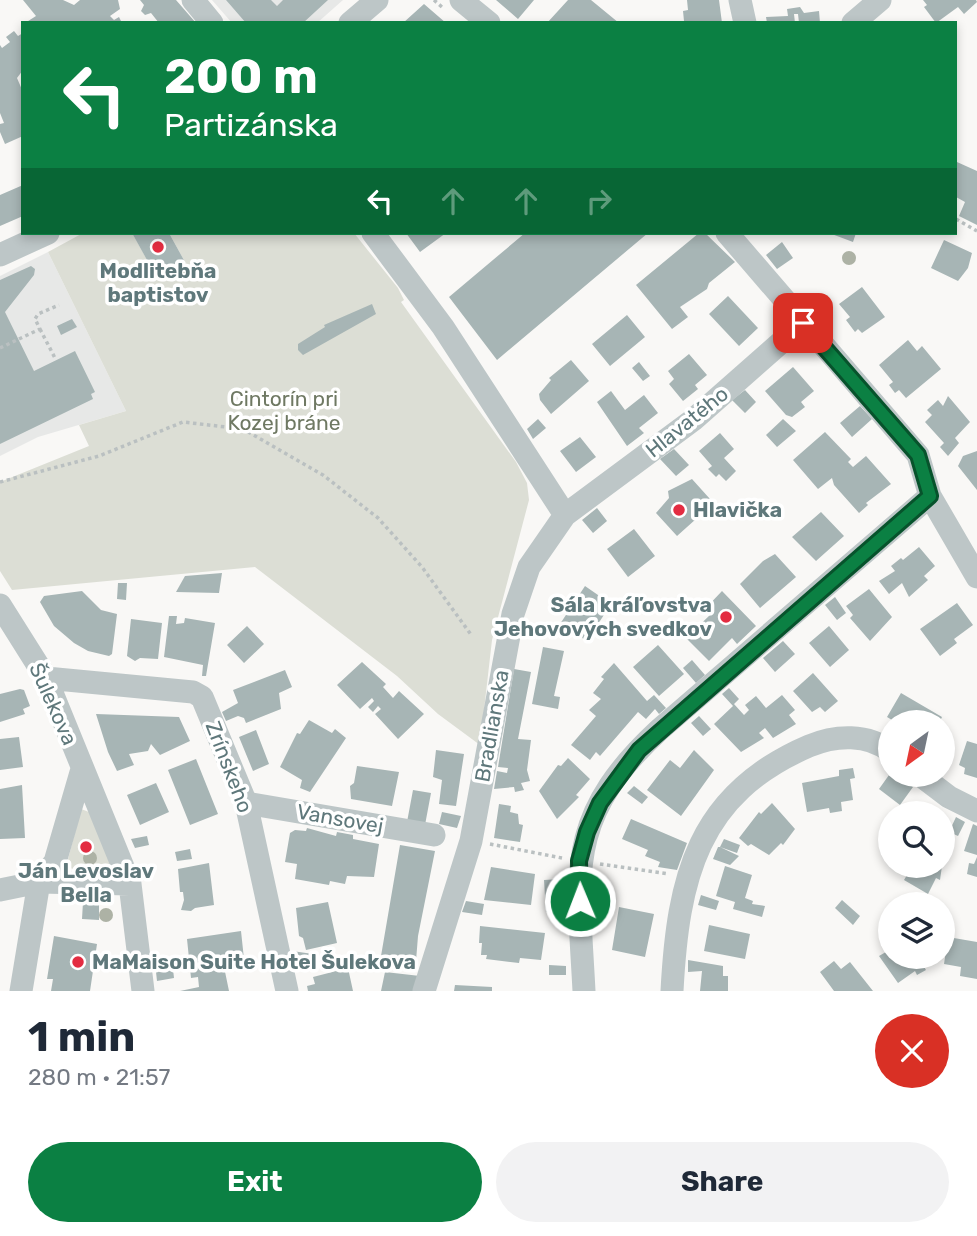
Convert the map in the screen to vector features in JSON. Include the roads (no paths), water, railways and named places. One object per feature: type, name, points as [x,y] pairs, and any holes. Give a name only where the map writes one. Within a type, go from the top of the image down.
[{"type":"street","points":[[192,0],[210,21]]},
{"type":"street","points":[[352,21],[377,0]]},
{"type":"street","points":[[461,0],[485,21]]},
{"type":"street","points":[[740,0],[745,21]]},
{"type":"street","points":[[855,21],[880,0]]},
{"type":"street","points":[[0,255],[44,235]]},
{"type":"street","points":[[374,235],[443,327],[565,515]]},
{"type":"street","points":[[729,235],[918,455],[930,496],[977,577]]},
{"type":"street","name":"Hlavatého","points":[[565,515],[693,420],[803,323]]},
{"type":"street","points":[[584,991],[579,861],[592,818],[611,786],[639,750],[659,730],[930,496]]},
{"type":"street","name":"Bradlianska","points":[[424,991],[471,841],[513,614],[529,568],[565,515]]},
{"type":"street","name":"Šulekova","points":[[0,605],[46,678],[130,884],[143,991]]},
{"type":"street","name":"Zrínskeho","points":[[46,678],[193,692],[202,697],[246,803],[287,991]]},
{"type":"street","points":[[672,991],[681,911],[692,863],[708,828],[728,800],[778,761],[825,740],[855,738],[878,743]]},
{"type":"street","name":"Šulekova","points":[[39,882],[55,862],[82,769]]},
{"type":"street","points":[[937,788],[977,811]]},
{"type":"street","name":"Vansovej","points":[[246,803],[434,835]]},
{"type":"street","points":[[22,991],[39,882]]},
{"type":"street","points":[[0,890],[39,882],[130,884]]},
{"type":"place","name":"Modlitebňa baptistov","points":[[158,247]]},
{"type":"place","name":"Hlavička","points":[[679,510]]},
{"type":"place","name":"Sála kráľovstva Jehovových svedkov","points":[[726,617]]},
{"type":"place","name":"Ján Levoslav Bella","points":[[86,847]]},
{"type":"place","name":"MaMaison Suite Hotel Šulekova","points":[[78,962]]},
{"type":"park label","name":"Cintorín pri Kozej bráne","points":[[284,411]]}]
